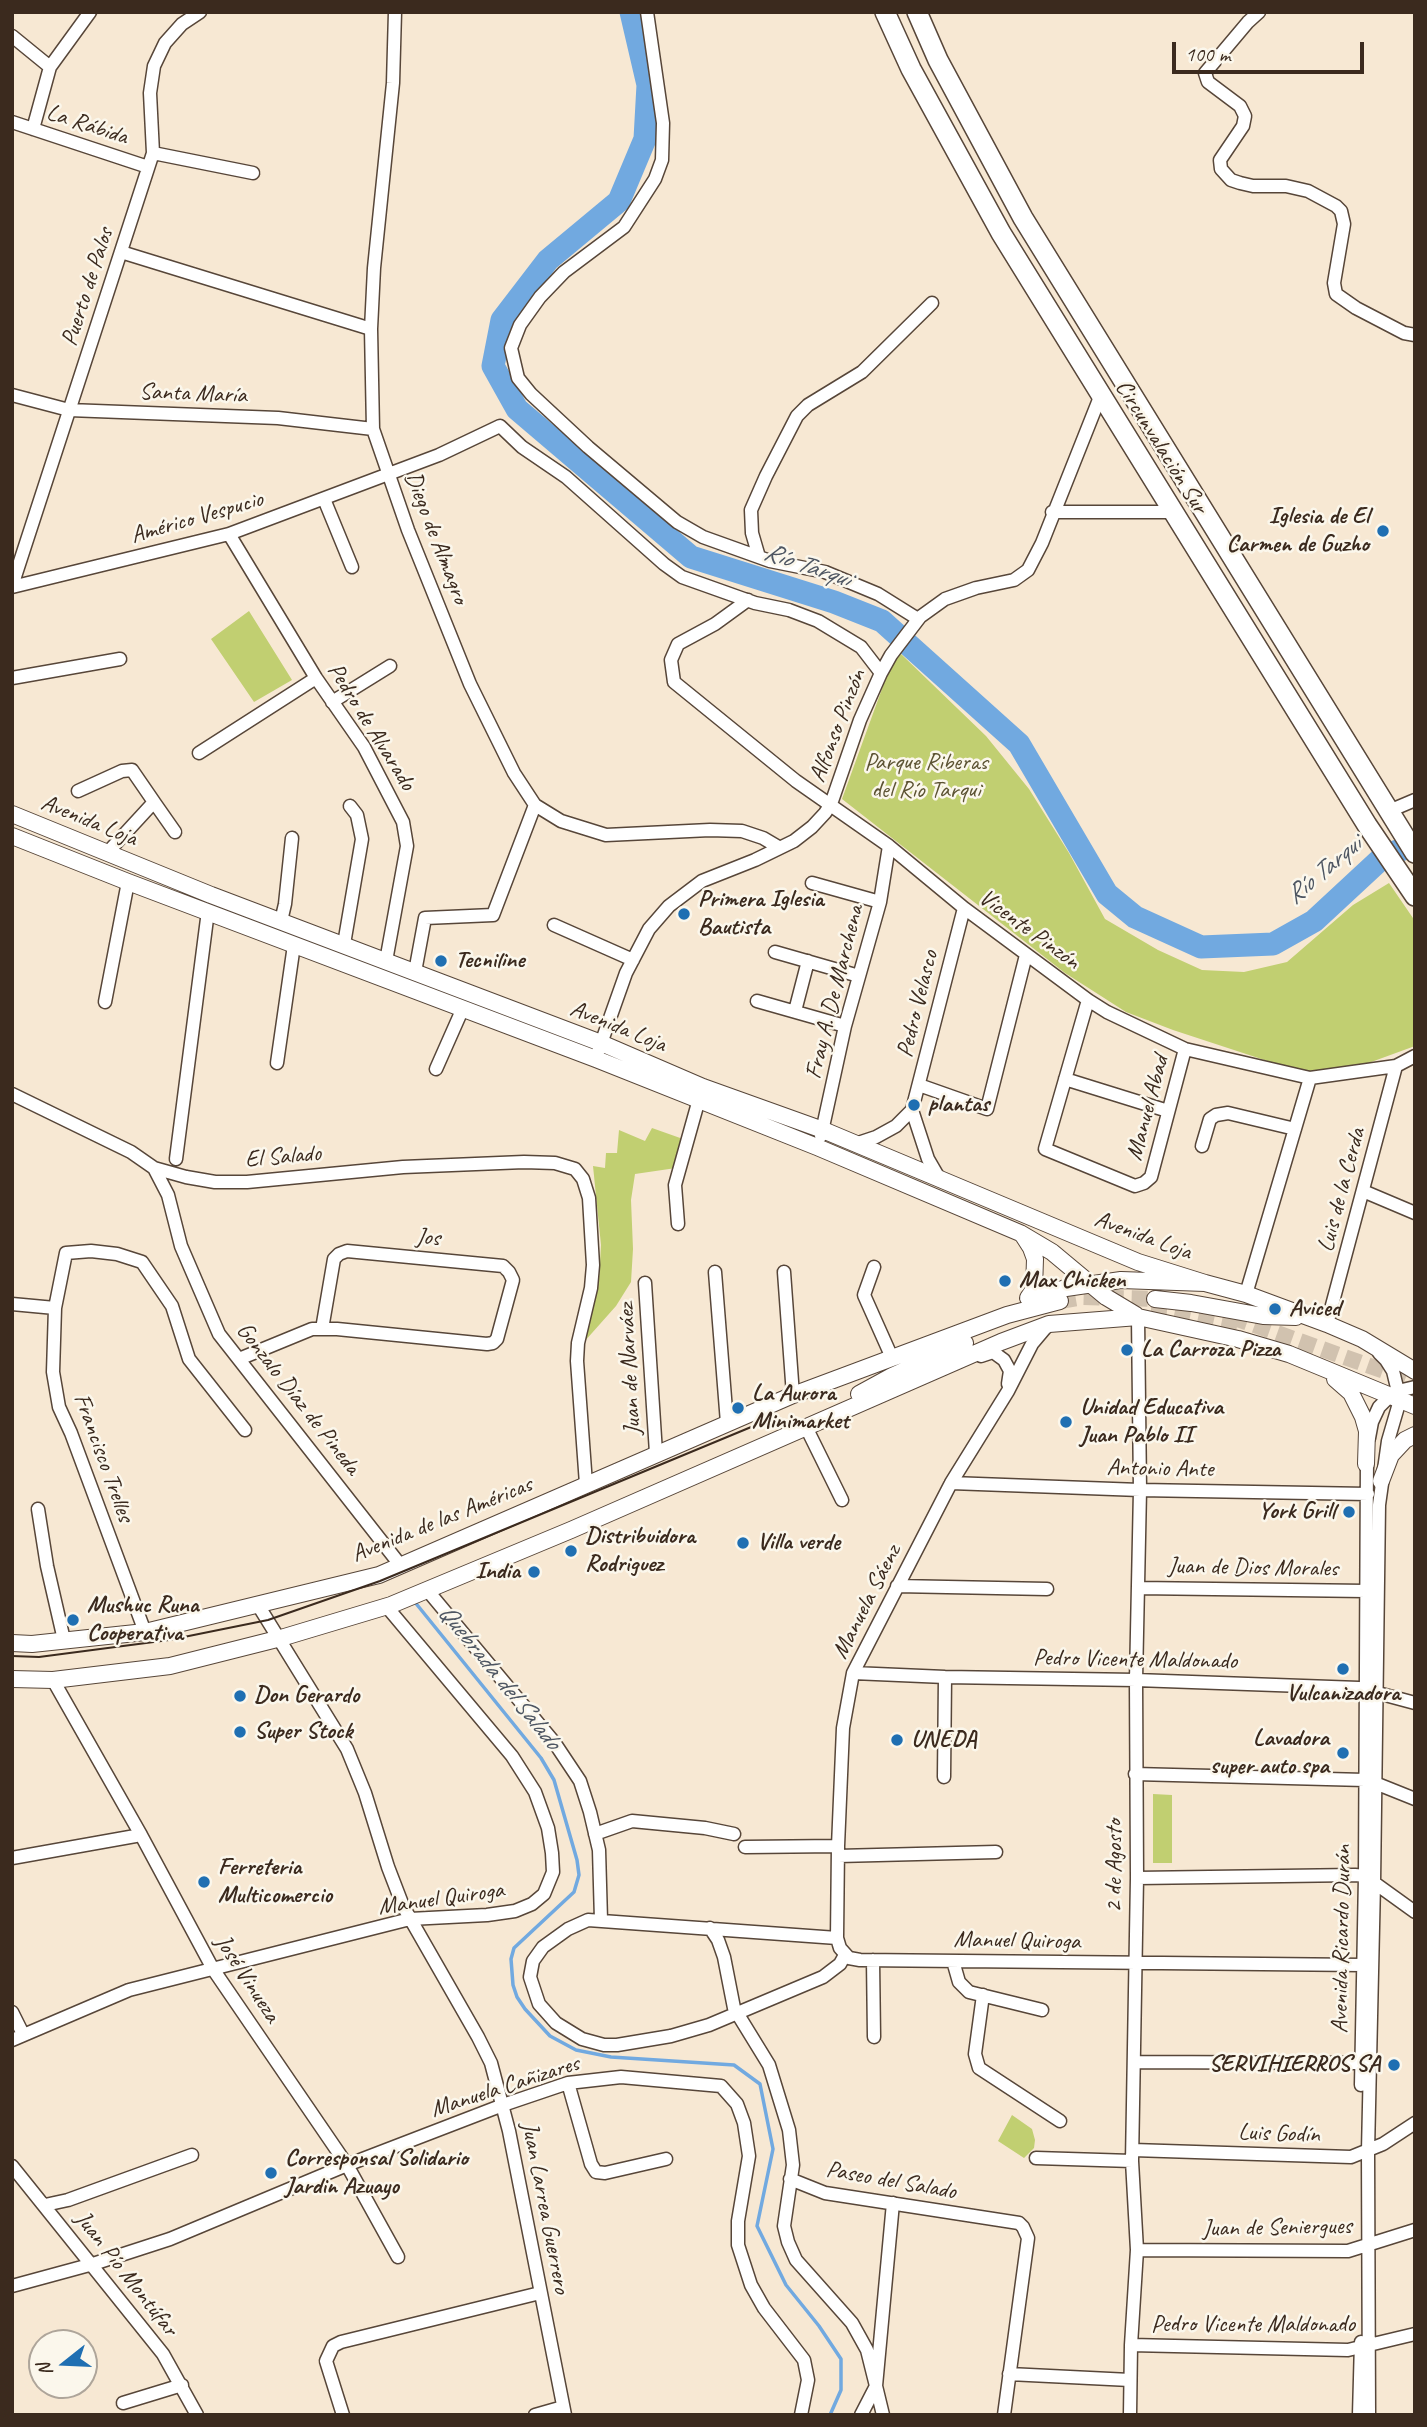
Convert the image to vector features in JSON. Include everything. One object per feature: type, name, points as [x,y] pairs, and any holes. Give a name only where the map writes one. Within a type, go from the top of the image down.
[{"type":"highway","name":"Circunvalación Sur","points":[[885,12],[911,69],[1001,233],[1100,397],[1413,893]]},
{"type":"highway","name":"Circunvalación Sur","points":[[917,12],[937,60],[1023,218],[1415,853]]},
{"type":"main road","name":"Avenida Loja","points":[[12,814],[415,972],[1020,1233],[1052,1252],[1089,1285],[1138,1317]]},
{"type":"main road","name":"Avenida Loja","points":[[12,836],[463,1008],[598,1051]]},
{"type":"main road","name":"Avenida Loja","points":[[701,1094],[823,1130],[1138,1262],[1205,1283]]},
{"type":"main road","points":[[1020,1233],[1035,1259],[1034,1289],[1028,1298]]},
{"type":"main road","name":"Avenida de las Américas","points":[[830,1382],[889,1351],[1028,1298],[1121,1280],[1205,1283],[1246,1294],[1362,1339],[1415,1371]]},
{"type":"main road","points":[[1155,1299],[1263,1316],[1309,1317]]},
{"type":"main road","name":"Avenida de las Américas","points":[[12,1643],[145,1632],[365,1579],[399,1567],[793,1395],[1007,1315],[1062,1305],[1008,1325],[915,1366],[764,1445]]},
{"type":"main road","name":"Avenida de las Américas","points":[[12,1679],[53,1680],[170,1666],[281,1639],[389,1606],[1049,1324],[1138,1317],[1238,1339],[1289,1354],[1400,1399]]},
{"type":"main road","points":[[1326,1371],[1351,1392],[1363,1417],[1367,1431],[1366,1464]]},
{"type":"main road","points":[[1381,1481],[1391,1455],[1405,1440],[1415,1435]]},
{"type":"street","points":[[33,129],[50,66],[90,12]]},
{"type":"street","name":"Puerto de Palos","points":[[12,587],[153,153],[150,93],[154,66],[165,43],[182,24],[200,12]]},
{"type":"street","name":"Diego de Almagro","points":[[395,12],[393,83],[374,268],[371,328],[373,429],[408,530],[470,684],[513,773],[535,805],[561,821],[606,835],[729,830],[752,833],[780,848]]},
{"type":"street","points":[[647,12],[664,142],[662,160],[655,179],[624,227],[564,272],[540,297],[520,325],[511,348],[518,378],[531,394],[588,447],[677,522],[703,537],[759,557],[825,572],[878,594],[918,619]]},
{"type":"street","points":[[1259,12],[1205,73],[1209,82],[1240,106],[1245,116],[1243,125],[1220,160],[1221,169],[1231,180],[1240,183],[1253,186],[1286,186],[1308,191],[1336,206],[1341,211],[1344,224],[1334,283],[1339,299],[1404,333],[1415,335]]},
{"type":"street","points":[[12,36],[50,66]]},
{"type":"street","name":"La Rábida","points":[[12,122],[148,167]]},
{"type":"street","points":[[153,153],[253,173]]},
{"type":"street","points":[[121,252],[371,328]]},
{"type":"street","points":[[759,557],[752,533],[751,510],[797,416],[816,400],[862,372],[932,303]]},
{"type":"street","name":"Santa María","points":[[12,395],[69,410],[278,418],[373,429]]},
{"type":"street","name":"Alfonso Pinzón","points":[[598,1051],[632,960],[649,929],[678,897],[702,881],[780,848],[812,827],[831,804],[866,705],[881,673],[918,619],[945,599],[976,588],[1014,580],[1028,570],[1042,543],[1052,512],[1100,397]]},
{"type":"street","name":"Américo Vespucio","points":[[12,587],[229,534],[439,455],[500,426],[522,447],[566,477],[682,577],[748,600]]},
{"type":"street","points":[[324,499],[352,567]]},
{"type":"street","points":[[1052,512],[1173,512]]},
{"type":"street","name":"Pedro de Alvarado","points":[[229,534],[316,678],[364,747],[403,822],[406,858],[386,961]]},
{"type":"street","points":[[748,600],[789,610],[818,621],[860,647],[881,673]]},
{"type":"street","name":"Vicente Pinzón","points":[[748,600],[715,624],[678,643],[671,660],[674,682],[796,781],[889,846],[964,908],[1088,1000],[1107,1012],[1185,1049],[1310,1078],[1396,1066],[1415,1056]]},
{"type":"street","points":[[12,678],[120,659]]},
{"type":"street","points":[[332,702],[390,666]]},
{"type":"street","points":[[200,753],[316,678]]},
{"type":"street","points":[[78,791],[122,771],[132,770],[175,832]]},
{"type":"street","points":[[1392,816],[1415,800]]},
{"type":"street","points":[[108,852],[154,802]]},
{"type":"street","points":[[415,972],[425,918],[493,915],[535,805]]},
{"type":"street","points":[[344,944],[362,839],[357,815],[350,806]]},
{"type":"street","points":[[281,921],[292,838]]},
{"type":"street","name":"Fray A. De Marchena","points":[[817,1147],[845,1026],[880,902],[889,846]]},
{"type":"street","points":[[105,1002],[128,882]]},
{"type":"street","points":[[813,883],[880,902]]},
{"type":"street","name":"Pedro Velasco","points":[[912,1110],[964,908]]},
{"type":"street","points":[[176,1159],[208,911]]},
{"type":"street","points":[[554,925],[632,960]]},
{"type":"street","points":[[277,1063],[294,945]]},
{"type":"street","points":[[775,952],[859,976]]},
{"type":"street","points":[[987,1109],[1026,955]]},
{"type":"street","points":[[795,1011],[808,961]]},
{"type":"street","points":[[1088,1000],[1065,1079],[1168,1111]]},
{"type":"street","points":[[757,1001],[845,1026]]},
{"type":"street","points":[[436,1069],[463,1008]]},
{"type":"street","name":"Manuel Abad","points":[[1065,1079],[1045,1149],[1135,1186],[1151,1177],[1185,1049]]},
{"type":"street","name":"Luis de la Cerda","points":[[1328,1324],[1396,1066]]},
{"type":"street","points":[[1246,1294],[1310,1078]]},
{"type":"street","points":[[919,1085],[1002,1113]]},
{"type":"street","name":"El Salado","points":[[12,1094],[131,1152],[154,1168],[186,1177],[229,1183],[403,1167],[470,1164],[555,1163],[575,1169],[583,1179],[589,1198],[593,1265],[577,1361],[586,1484]]},
{"type":"street","points":[[678,1224],[675,1185],[701,1094]]},
{"type":"street","points":[[855,1144],[896,1126],[912,1110],[928,1158],[939,1178]]},
{"type":"street","points":[[1202,1146],[1210,1119],[1216,1115],[1228,1113],[1295,1129]]},
{"type":"street","name":"Gonzalo Díaz de Pineda","points":[[154,1168],[168,1195],[181,1246],[219,1334],[399,1567]]},
{"type":"street","points":[[1363,1191],[1415,1213]]},
{"type":"street","name":"Jos","points":[[347,1251],[503,1266],[513,1280],[497,1339],[487,1344],[322,1329],[334,1259],[347,1251]]},
{"type":"street","name":"Francisco Trelles","points":[[145,1632],[59,1407],[53,1372],[55,1308],[66,1253],[104,1252],[142,1262],[172,1306],[189,1359],[245,1430]]},
{"type":"street","points":[[874,1267],[864,1295],[889,1351]]},
{"type":"street","points":[[715,1272],[727,1423]]},
{"type":"street","points":[[785,1272],[793,1395]]},
{"type":"street","name":"Juan de Narváez","points":[[645,1283],[656,1453]]},
{"type":"street","points":[[12,1304],[55,1308]]},
{"type":"street","name":"2 de Agosto","points":[[1130,2415],[1137,2250],[1133,2156],[1140,1490],[1138,1317]]},
{"type":"street","name":"Manuela Sáenz","points":[[837,1938],[844,1728],[853,1672],[951,1483],[1032,1344],[1049,1324]]},
{"type":"street","points":[[239,1359],[312,1329],[322,1329]]},
{"type":"street","points":[[1362,1339],[1386,1360],[1393,1371],[1400,1399],[1415,1387]]},
{"type":"street","points":[[955,1363],[993,1352],[1004,1360],[1010,1371],[1007,1391]]},
{"type":"street","name":"Avenida Ricardo Durán","points":[[1371,1691],[1366,1591],[1366,1464],[1372,1422],[1379,1407],[1400,1399]]},
{"type":"street","name":"Avenida Ricardo Durán","points":[[1360,2154],[1369,1879],[1371,1691],[1381,1481],[1388,1441],[1400,1399]]},
{"type":"street","points":[[806,1427],[842,1500]]},
{"type":"street","name":"Antonio Ante","points":[[951,1483],[1368,1494]]},
{"type":"street","points":[[38,1509],[47,1566],[64,1640]]},
{"type":"street","points":[[897,1586],[1047,1589]]},
{"type":"street","name":"Juan de Dios Morales","points":[[1138,1588],[1366,1591]]},
{"type":"street","points":[[424,1592],[564,1755],[580,1782],[598,1850],[601,1920]]},
{"type":"street","name":"Juan Larrea Guerrero","points":[[258,1605],[347,1749],[371,1809],[393,1881],[410,1919],[485,2050],[503,2105],[564,2411]]},
{"type":"street","name":"Manuel Quiroga","points":[[18,2037],[129,1990],[410,1919],[515,1911],[532,1904],[544,1894],[551,1881],[552,1853],[542,1810],[525,1775],[474,1708],[389,1606]]},
{"type":"street","name":"Pedro Vicente Maldonado","points":[[853,1672],[945,1677],[1136,1680],[1371,1691],[1415,1703]]},
{"type":"street","points":[[944,1777],[945,1677]]},
{"type":"street","name":"José Vinueza","points":[[53,1680],[213,1969],[347,2165],[398,2257]]},
{"type":"street","points":[[1135,1774],[1370,1782],[1415,1799]]},
{"type":"street","points":[[595,1834],[632,1821],[705,1828],[734,1834]]},
{"type":"street","points":[[12,1858],[141,1835]]},
{"type":"street","points":[[745,1847],[838,1851],[996,1852]]},
{"type":"street","points":[[1137,1878],[1369,1879],[1415,1912]]},
{"type":"street","name":"Avenida Ricardo Durán","points":[[1369,1879],[1363,1965],[1360,2154],[1369,2415]]},
{"type":"street","points":[[601,1920],[710,1928],[837,1938],[845,1955],[840,1964],[823,1977],[737,2013],[671,2036],[617,2045],[582,2039],[556,2024],[539,2004],[530,1977],[533,1961],[537,1953],[552,1940],[576,1924],[601,1920]]},
{"type":"street","name":"Paseo del Salado","points":[[710,1928],[724,1957],[731,1999],[763,2052],[779,2094],[792,2142],[793,2165],[790,2179],[825,2193],[1018,2223],[1023,2227],[1028,2238],[1004,2415]]},
{"type":"street","name":"Manuel Quiroga","points":[[845,1955],[854,1959],[873,1960],[1363,1965]]},
{"type":"street","points":[[873,1960],[874,2037]]},
{"type":"street","points":[[953,1961],[962,1985],[974,1994],[1042,2010]]},
{"type":"street","points":[[983,1995],[975,2054],[979,2068],[1060,2121]]},
{"type":"street","points":[[12,2012],[18,2037]]},
{"type":"street","points":[[1134,2062],[1361,2063]]},
{"type":"street","name":"Manuela Cañizares","points":[[12,2286],[170,2239],[347,2165],[568,2083],[621,2077],[721,2086],[734,2099],[744,2123],[749,2156],[738,2221],[738,2245],[751,2285],[764,2308],[804,2360],[808,2380],[801,2415]]},
{"type":"street","points":[[568,2083],[591,2164],[596,2172],[606,2173],[666,2159]]},
{"type":"street","name":"Luis Godín","points":[[1036,2158],[1360,2154],[1398,2136],[1415,2123]]},
{"type":"street","points":[[45,2205],[68,2200],[192,2155]]},
{"type":"street","name":"Juan Pío Montúfar","points":[[12,2165],[163,2354],[197,2415]]},
{"type":"street","points":[[790,2179],[785,2225],[788,2242],[796,2260],[852,2323],[867,2350],[884,2415]]},
{"type":"street","points":[[860,2415],[876,2386],[893,2203]]},
{"type":"street","name":"Juan de Seniergues","points":[[1137,2250],[1348,2251],[1415,2230]]},
{"type":"street","points":[[343,2415],[326,2361],[328,2351],[333,2346],[540,2293]]},
{"type":"street","name":"Pedro Vicente Maldonado","points":[[1131,2345],[1348,2350],[1415,2334]]},
{"type":"street","name":"Avenida Ricardo Durán","points":[[1359,2415],[1365,2347]]},
{"type":"street","points":[[1009,2374],[1130,2379]]},
{"type":"street","points":[[123,2403],[182,2385]]},
{"type":"street","points":[[534,2415],[564,2411]]},
{"type":"green space","points":[[249,611],[292,680],[254,702],[211,639]]},
{"type":"green space","name":"Parque Riberas del Río Tarqui","points":[[901,654],[986,736],[1029,789],[1069,853],[1105,919],[1158,950],[1202,970],[1244,972],[1287,962],[1353,905],[1389,883],[1415,921],[1415,1046],[1363,1065],[1301,1072],[1126,1012],[1065,973],[842,799],[891,664]]},
{"type":"green space","points":[[652,1128],[683,1139],[676,1168],[635,1174],[631,1200],[631,1282],[616,1306],[584,1342],[599,1280],[601,1245],[593,1166],[605,1168],[606,1153],[617,1153],[619,1130],[645,1141]]},
{"type":"green space","points":[[1153,1794],[1172,1795],[1172,1863],[1153,1863]]},
{"type":"green space","points":[[1012,2115],[1032,2129],[1034,2148],[1024,2158],[998,2141]]},
{"type":"waterway","name":"Río Tarqui","points":[[631,12],[648,85],[645,139],[619,201],[548,260],[502,320],[493,366],[517,409],[691,557],[834,602],[882,621],[1019,744],[1107,894],[1135,917],[1201,947],[1273,944],[1314,921],[1383,857],[1415,844]]},
{"type":"waterway","name":"Quebrada del Salado","points":[[414,1601],[541,1758],[554,1780],[577,1860],[579,1875],[574,1892],[514,1948],[511,1959],[517,1997],[550,2036],[576,2050],[611,2057],[734,2065],[760,2084],[773,2149],[757,2226],[786,2285],[841,2359],[841,2390],[830,2415]]},
{"type":"tunnel","points":[[1060,1301],[1083,1297],[1155,1299],[1166,1302]]},
{"type":"tunnel","points":[[1151,1309],[1242,1326]]},
{"type":"tunnel","points":[[1232,1317],[1415,1382]]},
{"type":"tram line","points":[[12,1656],[39,1657],[169,1640],[268,1620],[380,1581],[756,1425]]},
{"type":"place","name":"Iglesia de El Carmen de Guzho","points":[[1383,531]]},
{"type":"place","name":"Primera Iglesia Bautista","points":[[684,914]]},
{"type":"place","name":"Tecniline","points":[[441,961]]},
{"type":"place","name":"plantas","points":[[914,1105]]},
{"type":"place","name":"Max Chicken","points":[[1005,1281]]},
{"type":"place","name":"Aviced","points":[[1275,1309]]},
{"type":"place","name":"La Carroza Pizza","points":[[1127,1350]]},
{"type":"place","name":"La Aurora Minimarket","points":[[738,1408]]},
{"type":"place","name":"Unidad Educativa Juan Pablo II","points":[[1066,1422]]},
{"type":"place","name":"York Grill","points":[[1349,1512]]},
{"type":"place","name":"Villa verde","points":[[743,1543]]},
{"type":"place","name":"Distribuidora Rodriguez","points":[[571,1551]]},
{"type":"place","name":"India","points":[[534,1572]]},
{"type":"place","name":"Mushuc Runa Cooperativa","points":[[73,1620]]},
{"type":"place","name":"Vulcanizadora","points":[[1343,1669]]},
{"type":"place","name":"Don Gerardo","points":[[240,1696]]},
{"type":"place","name":"Super Stock","points":[[240,1732]]},
{"type":"place","name":"UNEDA","points":[[897,1740]]},
{"type":"place","name":"Lavadora super auto spa","points":[[1343,1753]]},
{"type":"place","name":"Ferreteria Multicomercio","points":[[204,1882]]},
{"type":"place","name":"SERVIHIERROS SA","points":[[1394,2065]]},
{"type":"place","name":"Corresponsal Solidario Jardin Azuayo","points":[[271,2173]]}]
